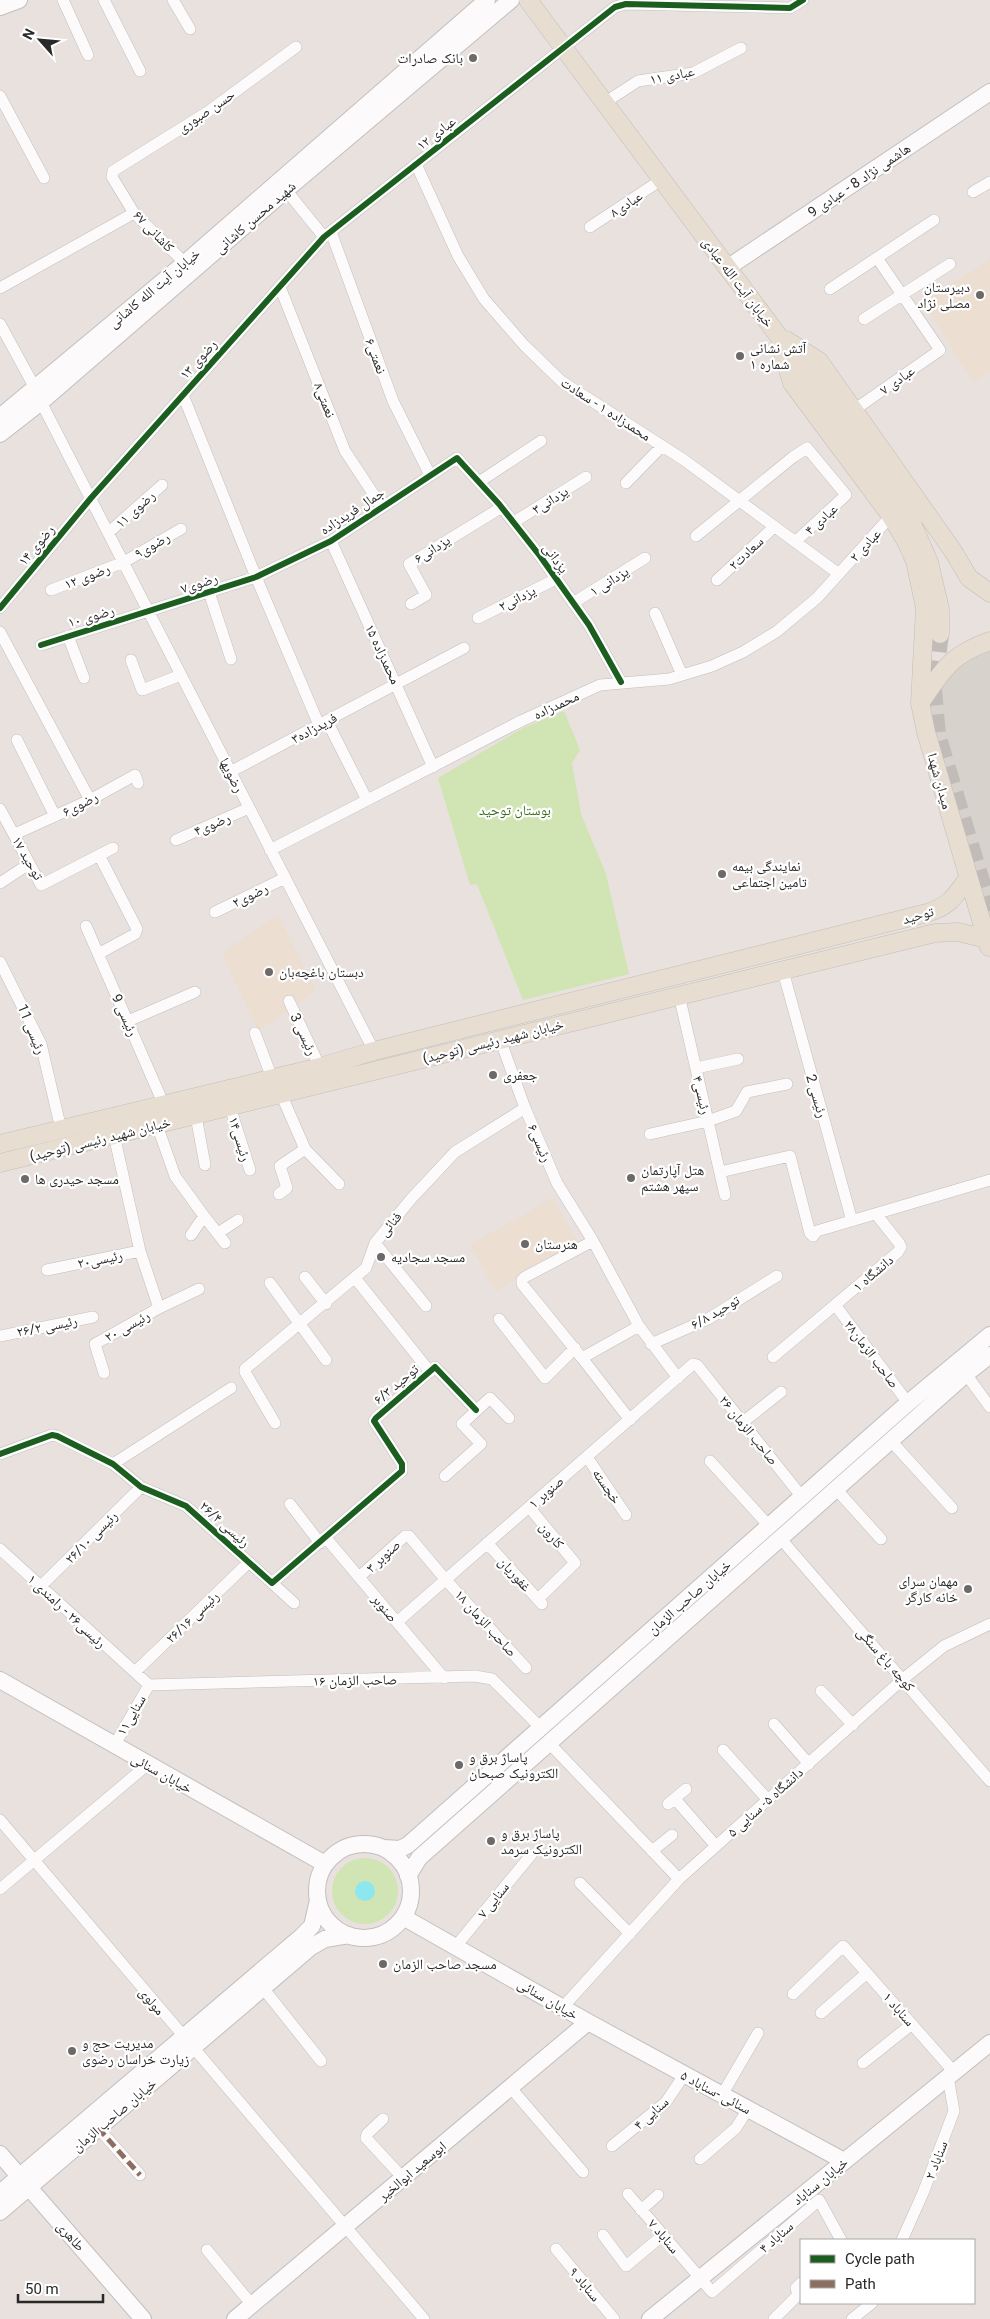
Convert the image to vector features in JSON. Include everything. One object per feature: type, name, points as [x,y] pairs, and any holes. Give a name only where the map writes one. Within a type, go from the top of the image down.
[{"type":"main road","points":[[1,5],[19,0]]},
{"type":"main road","name":"خیابان آیت الله کاشانی","points":[[0,417],[38,395],[185,263],[487,0]]},
{"type":"main road","name":"شهید محسن کاشانی","points":[[0,434],[38,395],[286,190],[511,0]]},
{"type":"main road","name":"خیابان آیت الله عبادی","points":[[528,0],[778,335],[792,383],[891,516],[906,541],[921,584],[925,608],[922,667]]},
{"type":"main road","name":"هاشمی نژاد 8 - عبادی 9","points":[[727,268],[990,92]]},
{"type":"main road","points":[[778,335],[910,521],[929,562],[940,609],[940,634]]},
{"type":"main road","points":[[778,335],[819,361],[953,551],[969,578],[990,593]]},
{"type":"main road","points":[[920,703],[947,665],[962,653],[990,641]]},
{"type":"main road","name":"میدان شهدا","points":[[922,667],[920,703],[926,732],[988,945]]},
{"type":"main road","name":"توحید","points":[[883,925],[942,908],[949,903],[968,878]]},
{"type":"main road","name":"خیابان شهید رئیسی (توحید)","points":[[1,1141],[164,1105],[320,1067],[374,1051],[883,925]]},
{"type":"main road","name":"خیابان شهید رئیسی (توحید)","points":[[0,1163],[935,933],[958,932],[988,945]]},
{"type":"main road","name":"خیابان صاحب الزمان","points":[[384,1848],[400,1849],[408,1845],[908,1403],[990,1335]]},
{"type":"main road","points":[[408,1876],[419,1858],[966,1374],[990,1355]]},
{"type":"main road","name":"خیابان سنائی","points":[[0,1680],[325,1864]]},
{"type":"main road","points":[[355,1844],[368,1844],[384,1848],[400,1860],[408,1876],[411,1894],[409,1906],[403,1918],[384,1933],[360,1938],[348,1936],[328,1922],[318,1900],[320,1875],[325,1864],[333,1855],[355,1844]]},
{"type":"main road","name":"خیابان صاحب الزمان","points":[[0,2193],[24,2182],[98,2128],[312,1926],[318,1900]]},
{"type":"main road","name":"خیابان سنائی","points":[[403,1918],[456,1946],[588,2022]]},
{"type":"main road","name":"خیابان صاحب الزمان","points":[[0,2212],[24,2182],[188,2043],[263,1988],[311,1947],[326,1939],[348,1936]]},
{"type":"main road","name":"سنائی -سناباد ۵","points":[[588,2022],[844,2161]]},
{"type":"main road","name":"ابوسعید ابوالخیر","points":[[235,2319],[588,2022]]},
{"type":"main road","name":"خیابان سناباد","points":[[650,2319],[990,2043]]},
{"type":"main road","name":"طاهری","points":[[0,2154],[143,2319]]},
{"type":"street","points":[[63,0],[88,55]]},
{"type":"street","points":[[104,0],[140,71]]},
{"type":"street","points":[[173,0],[190,29]]},
{"type":"street","name":"عبادی ۱۲","points":[[328,235],[615,7],[626,4],[790,8],[803,0]]},
{"type":"street","name":"حسن صبوری","points":[[113,171],[209,111],[296,48]]},
{"type":"street","name":"عبادی ١١","points":[[604,102],[638,81],[693,73],[741,48]]},
{"type":"street","points":[[0,96],[44,178]]},
{"type":"street","name":"محمدزاده ۱ - سعادت","points":[[416,164],[458,256],[484,299],[517,338],[561,381],[662,446],[839,574]]},
{"type":"street","name":"کاشانی ۶۷","points":[[113,171],[112,177],[134,213],[185,263]]},
{"type":"street","name":"عبادی۸","points":[[590,227],[662,180]]},
{"type":"street","points":[[973,192],[990,182]]},
{"type":"street","name":"نعمتی۶","points":[[286,190],[328,235],[393,401],[430,475]]},
{"type":"street","points":[[0,288],[134,213]]},
{"type":"street","points":[[830,289],[934,220]]},
{"type":"street","name":"رضوی ۱۳","points":[[91,498],[328,235]]},
{"type":"street","points":[[877,258],[902,295]]},
{"type":"street","points":[[864,319],[950,264]]},
{"type":"street","name":"نعمتی۸","points":[[280,287],[345,452],[382,507]]},
{"type":"street","name":"عبادی ۷","points":[[854,410],[940,350],[902,295]]},
{"type":"street","name":"رضویها","points":[[0,324],[109,532],[374,1051]]},
{"type":"street","points":[[183,395],[256,577],[323,723],[367,800]]},
{"type":"street","points":[[479,482],[540,441]]},
{"type":"street","points":[[626,483],[662,446]]},
{"type":"street","name":"عبادی ۴","points":[[739,500],[807,448],[846,495],[795,542]]},
{"type":"street","name":"جمال فریدزاده","points":[[256,577],[331,541],[457,458]]},
{"type":"street","name":"یزدانی","points":[[457,458],[502,507],[556,579],[589,625],[621,682]]},
{"type":"street","name":"یزدانی۳","points":[[514,522],[586,477]]},
{"type":"street","name":"رضوی ۱۱","points":[[109,532],[162,485]]},
{"type":"street","name":"رضوی ۱۴","points":[[0,608],[91,498]]},
{"type":"street","points":[[696,536],[739,500]]},
{"type":"street","name":"یزدانی۶","points":[[411,604],[426,596],[409,564],[502,507]]},
{"type":"street","name":"عبادی ۲","points":[[839,574],[891,516]]},
{"type":"street","name":"سعادت۲","points":[[717,580],[774,527]]},
{"type":"street","name":"رضوی۹","points":[[124,562],[181,529]]},
{"type":"street","name":"محمدزاده ۱۵","points":[[331,541],[434,767]]},
{"type":"street","name":"یزدانی ۱","points":[[573,603],[645,558]]},
{"type":"street","name":"رضوی ۱۲","points":[[51,590],[124,562]]},
{"type":"street","name":"محمدزاده","points":[[270,850],[521,721],[600,685],[669,679],[712,666],[744,652],[776,632],[817,598],[839,574]]},
{"type":"street","name":"رضوی۷","points":[[149,612],[256,577]]},
{"type":"street","name":"یزدانی۲","points":[[478,618],[556,579]]},
{"type":"street","points":[[209,592],[231,659]]},
{"type":"street","name":"رضوی ۱۰","points":[[40,645],[149,612]]},
{"type":"street","points":[[655,613],[682,675]]},
{"type":"street","points":[[0,632],[90,800]]},
{"type":"street","points":[[68,636],[84,678]]},
{"type":"street","name":"فریدزاده۳","points":[[230,772],[464,648]]},
{"type":"street","points":[[131,660],[142,690],[181,675]]},
{"type":"street","points":[[17,740],[55,816]]},
{"type":"street","name":"رضوی۶","points":[[15,834],[90,800],[135,775],[138,784]]},
{"type":"street","name":"رضوی۴","points":[[176,840],[249,808]]},
{"type":"street","name":"توحید ۱۷","points":[[0,809],[41,884],[99,855]]},
{"type":"street","points":[[98,954],[135,934],[137,929],[99,855],[113,848]]},
{"type":"street","points":[[0,883],[29,864]]},
{"type":"street","name":"رضوی۲","points":[[215,912],[284,878]]},
{"type":"street","name":"رئیسی 9","points":[[86,926],[164,1105]]},
{"type":"street","name":"رئیسی 11","points":[[0,962],[5,983],[41,1044],[61,1128]]},
{"type":"street","name":"رئیسی 2","points":[[782,971],[852,1221]]},
{"type":"street","points":[[128,1021],[195,992]]},
{"type":"street","name":"رئیسی۴","points":[[679,995],[726,1195]]},
{"type":"street","name":"رئیسی 3","points":[[289,1001],[320,1067]]},
{"type":"street","points":[[254,1033],[272,1078]]},
{"type":"street","name":"رئیسی۶","points":[[500,1039],[525,1108],[557,1183],[593,1242],[639,1326],[678,1378]]},
{"type":"street","points":[[696,1068],[738,1059]]},
{"type":"street","points":[[650,1134],[708,1121],[736,1111],[748,1092],[787,1084]]},
{"type":"street","points":[[281,1094],[305,1149],[339,1184]]},
{"type":"street","name":"رئیسی۱۴","points":[[230,1107],[250,1170]]},
{"type":"street","name":"فنائی","points":[[275,1423],[245,1369],[326,1304],[366,1268],[375,1243],[411,1199],[456,1152],[525,1108]]},
{"type":"street","points":[[196,1116],[205,1165]]},
{"type":"street","points":[[157,1125],[175,1176],[222,1238],[238,1220]]},
{"type":"street","points":[[114,1135],[140,1251]]},
{"type":"street","points":[[279,1194],[287,1188],[280,1166],[305,1149]]},
{"type":"street","points":[[720,1172],[790,1156],[810,1233],[813,1236],[817,1231],[990,1180]]},
{"type":"street","name":"دانشگاه ۱","points":[[836,1306],[901,1247],[876,1214]]},
{"type":"street","points":[[191,1235],[204,1216]]},
{"type":"street","points":[[593,1242],[522,1280],[522,1284],[575,1348],[630,1420]]},
{"type":"street","points":[[375,1243],[426,1306]]},
{"type":"street","name":"رئیسی۲۰","points":[[47,1270],[140,1251],[159,1308]]},
{"type":"street","name":"توحید ۶/۸","points":[[651,1344],[708,1319],[776,1276]]},
{"type":"street","points":[[305,1277],[326,1304]]},
{"type":"street","points":[[356,1278],[433,1370],[476,1410]]},
{"type":"street","points":[[270,1283],[326,1360]]},
{"type":"street","points":[[159,1308],[199,1289]]},
{"type":"street","points":[[773,1357],[836,1306]]},
{"type":"street","name":"صاحب الزمان۲۸","points":[[836,1306],[908,1403]]},
{"type":"street","name":"رئیسی ۲۰","points":[[104,1374],[94,1344],[159,1308]]},
{"type":"street","name":"رئیسی ۲۶/۲","points":[[0,1336],[93,1317]]},
{"type":"street","points":[[499,1319],[545,1378],[575,1348]]},
{"type":"street","points":[[582,1358],[639,1326]]},
{"type":"street","name":"صنوبر ۱","points":[[397,1622],[695,1364]]},
{"type":"street","name":"صاحب الزمان ۲۶","points":[[695,1364],[802,1497]]},
{"type":"street","name":"توحید ۶/۳","points":[[323,1540],[402,1471],[403,1468],[374,1421],[433,1370]]},
{"type":"street","points":[[966,1374],[990,1407]]},
{"type":"street","points":[[113,1464],[231,1388]]},
{"type":"street","points":[[743,1422],[781,1392]]},
{"type":"street","points":[[445,1476],[481,1444],[462,1424],[476,1410],[490,1398],[509,1418]]},
{"type":"street","name":"رئیسی ۲۶/۴","points":[[0,1454],[52,1435],[113,1464],[141,1487],[186,1506],[294,1603]]},
{"type":"street","points":[[891,1441],[952,1508]]},
{"type":"street","name":"خجسته","points":[[587,1457],[626,1515]]},
{"type":"street","points":[[710,1461],[769,1526]]},
{"type":"street","name":"رئیسی ۲۶/۱۰","points":[[41,1586],[141,1487]]},
{"type":"street","points":[[836,1489],[881,1539]]},
{"type":"street","name":"صنوبر","points":[[290,1504],[359,1577],[444,1678]]},
{"type":"street","name":"کارون","points":[[529,1507],[575,1563],[541,1602]]},
{"type":"street","name":"صنوبر ۳","points":[[359,1577],[407,1535]]},
{"type":"street","name":"صاحب الزمان ۱۸","points":[[407,1535],[526,1668]]},
{"type":"street","name":"کوچه باغ سنگی","points":[[780,1538],[990,1781]]},
{"type":"street","points":[[272,1583],[323,1540]]},
{"type":"street","name":"غفوریان","points":[[487,1543],[541,1602]]},
{"type":"street","name":"رئیسی۲۶ - رامندی ۱","points":[[0,1549],[149,1685]]},
{"type":"street","name":"رئیسی ۲۶/۱۶","points":[[135,1672],[249,1562]]},
{"type":"street","name":"دانشگاه ۵- سنایی ۵","points":[[562,2007],[679,1879],[903,1679],[944,1646],[990,1624]]},
{"type":"street","name":"صاحب الزمان ۱۶","points":[[149,1685],[475,1676],[492,1679],[541,1728]]},
{"type":"street","name":"سنایی۱۱","points":[[114,1746],[149,1685]]},
{"type":"street","points":[[821,1691],[853,1725]]},
{"type":"street","points":[[774,1724],[809,1764]]},
{"type":"street","points":[[549,1743],[679,1879]]},
{"type":"street","points":[[723,1750],[768,1800]]},
{"type":"street","points":[[0,1889],[148,1765]]},
{"type":"street","points":[[686,1789],[672,1802],[716,1846]]},
{"type":"street","name":"مولوی","points":[[0,1820],[424,2319]]},
{"type":"street","points":[[652,1852],[672,1835]]},
{"type":"street","name":"سنایی ۷","points":[[456,1946],[531,1854]]},
{"type":"street","points":[[580,1883],[630,1934]]},
{"type":"street","name":"سناباد ۱","points":[[793,1994],[843,1946],[912,2024],[951,2074]]},
{"type":"street","points":[[821,2013],[867,1973]]},
{"type":"street","points":[[263,1988],[321,2061]]},
{"type":"street","points":[[863,2064],[912,2024]]},
{"type":"street","points":[[722,2095],[758,2033]]},
{"type":"street","name":"سنایی ۴","points":[[612,2146],[666,2102],[684,2074]]},
{"type":"street","name":"سناباد ۲","points":[[902,2239],[923,2193],[954,2111],[951,2074]]},
{"type":"street","points":[[511,2088],[583,2172]]},
{"type":"street","points":[[700,2158],[736,2128],[748,2109]]},
{"type":"street","points":[[383,2119],[367,2134],[366,2138],[403,2178]]},
{"type":"street","points":[[98,2128],[140,2175]]},
{"type":"street","name":"سناباد ۷","points":[[628,2194],[700,2278]]},
{"type":"street","points":[[641,2210],[658,2195]]},
{"type":"street","name":"سناباد ۴","points":[[700,2278],[712,2292],[819,2200],[840,2239]]},
{"type":"street","points":[[602,2235],[626,2266],[663,2235]]},
{"type":"street","points":[[207,2250],[252,2305]]},
{"type":"street","name":"سناباد ۹","points":[[556,2250],[614,2319]]},
{"type":"street","points":[[774,2319],[798,2295],[796,2288],[800,2283]]},
{"type":"street","points":[[852,2319],[871,2304]]},
{"type":"shaded area","points":[[990,260],[990,372],[973,382],[923,301]]},
{"type":"shaded area","points":[[990,641],[990,950],[920,703],[947,665]]},
{"type":"shaded area","name":"دبستان باغچه‌بان","points":[[278,915],[316,991],[258,1031],[222,953]]},
{"type":"shaded area","name":"هنرستان","points":[[553,1198],[579,1244],[496,1291],[470,1245]]},
{"type":"green space","name":"بوستان توحید","points":[[564,711],[580,750],[572,763],[581,814],[606,874],[629,974],[523,1000],[477,884],[470,885],[438,778],[523,728]]},
{"type":"green space","points":[[365,1858],[378,1860],[388,1868],[396,1878],[398,1891],[396,1904],[388,1914],[378,1922],[365,1924],[352,1922],[342,1914],[334,1904],[332,1891],[334,1878],[342,1868],[352,1860]]},
{"type":"water","points":[[365,1881],[372,1884],[375,1891],[372,1898],[365,1901],[358,1898],[355,1891],[358,1884]]},
{"type":"tunnel","points":[[940,634],[933,689],[937,735],[990,911]]},
{"type":"marked path","points":[[98,2128],[140,2175]]},
{"type":"cycle path","points":[[0,608],[91,498],[324,237],[615,7],[626,4],[790,8],[803,0]]},
{"type":"cycle path","points":[[41,645],[256,577],[331,541],[457,458],[499,504],[540,556],[589,625],[621,682]]},
{"type":"cycle path","points":[[0,1454],[52,1435],[57,1436],[113,1464],[141,1487],[186,1506],[272,1583],[402,1471],[402,1464],[374,1421],[435,1367],[476,1410]]},
{"type":"place","name":"بانک صادرات","points":[[473,58]]},
{"type":"place","name":"دبیرستان مصلی نژاد","points":[[980,295]]},
{"type":"place","name":"آتش نشانی شماره ۱","points":[[740,356]]},
{"type":"place","name":"نمایندگی بیمه تامین اجتماعی","points":[[722,874]]},
{"type":"place","name":"دبستان باغچه‌بان","points":[[269,972]]},
{"type":"place","name":"جعفری","points":[[493,1075]]},
{"type":"place","name":"هتل آپارتمان سپهر هشتم","points":[[631,1178]]},
{"type":"place","name":"مسجد حیدری ها","points":[[25,1179]]},
{"type":"place","name":"هنرستان","points":[[525,1244]]},
{"type":"place","name":"مسجد سجادیه","points":[[381,1257]]},
{"type":"place","name":"مهمان سرای خانه کارگر","points":[[968,1589]]},
{"type":"place","name":"پاساژ برق و الکترونیک صبحان","points":[[459,1765]]},
{"type":"place","name":"پاساژ برق و الکترونیک سرمد","points":[[491,1841]]},
{"type":"place","name":"مسجد صاحب الزمان","points":[[383,1964]]},
{"type":"place","name":"مدیریت حج و زیارت خراسان رضوی","points":[[72,2051]]}]
